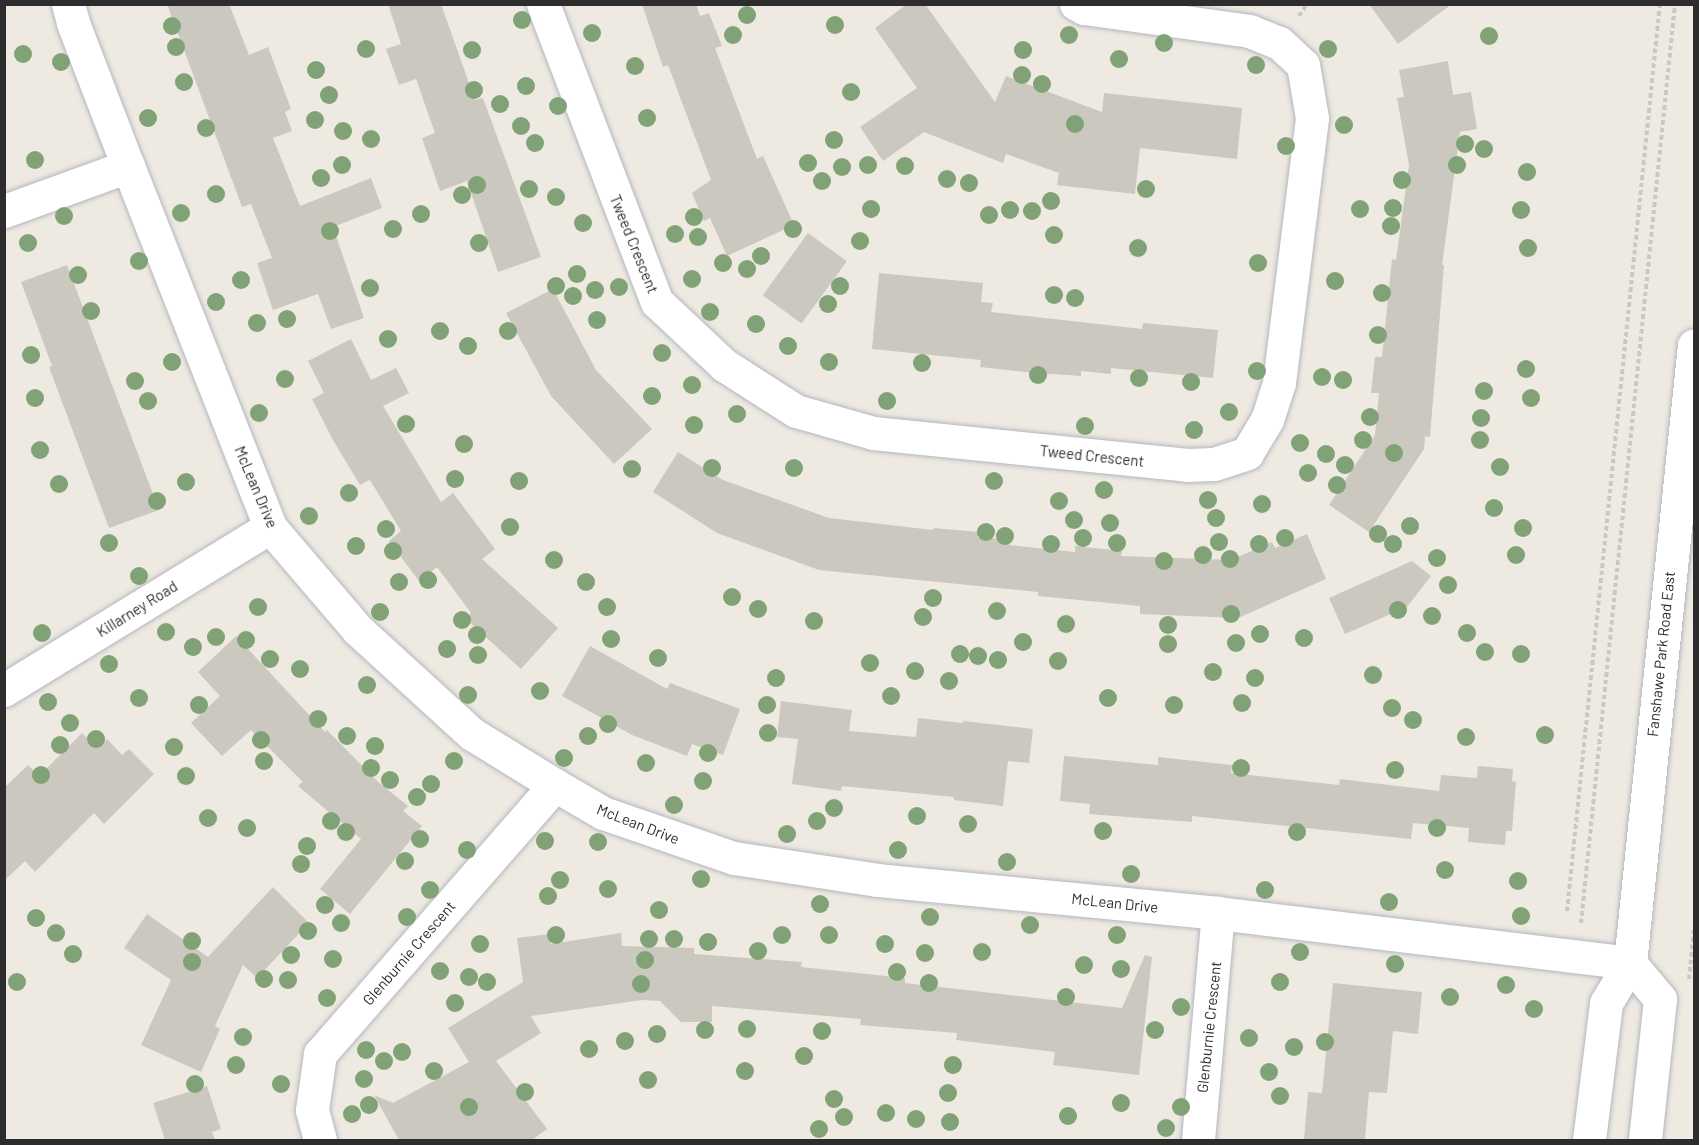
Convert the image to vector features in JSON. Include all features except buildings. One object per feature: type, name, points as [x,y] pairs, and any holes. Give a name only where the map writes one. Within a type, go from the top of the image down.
[{"type":"street","name":"McLean Drive","points":[[68,4],[73,23],[128,166],[270,527],[358,630],[463,726],[555,785],[603,813],[734,858],[878,880],[1218,913],[1630,963]]},
{"type":"street","name":"Tweed Crescent","points":[[543,4],[657,302],[724,365],[796,411],[873,433],[1187,465],[1214,464],[1247,453],[1267,420],[1280,383],[1312,118],[1303,65],[1279,43],[1250,31],[1084,8],[1076,4]]},
{"type":"street","points":[[4,211],[128,166]]},
{"type":"street","name":"Fanshawe Park Road East","points":[[1589,1140],[1606,1003],[1630,963],[1695,345]]},
{"type":"street","name":"Killarney Road","points":[[4,690],[270,527]]},
{"type":"street","name":"Glenburnie Crescent","points":[[320,1140],[312,1110],[320,1054],[555,785]]},
{"type":"street","name":"Glenburnie Crescent","points":[[1198,1140],[1218,913]]},
{"type":"street","points":[[1630,963],[1660,999],[1646,1140]]},
{"type":"path","points":[[1567,910],[1660,4]]},
{"type":"path","points":[[1577,957],[1675,4]]}]
